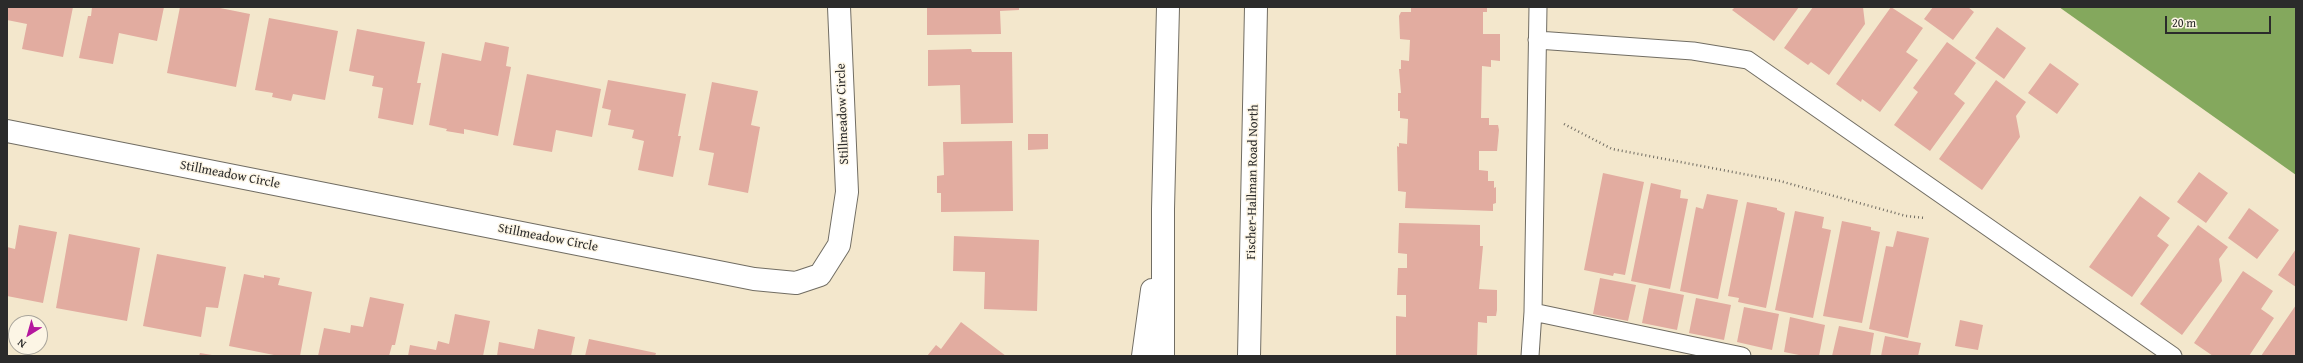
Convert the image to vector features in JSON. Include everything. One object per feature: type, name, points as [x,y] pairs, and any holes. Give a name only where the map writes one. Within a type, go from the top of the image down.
[{"type":"street","name":"Stillmeadow Circle","points":[[7,131],[754,279],[796,283],[820,274],[839,245],[846,192],[839,7]]},
{"type":"street","points":[[1163,356],[1163,209],[1168,7]]},
{"type":"street","name":"Fischer-Hallman Road North","points":[[1249,356],[1256,7]]},
{"type":"street","points":[[1142,356],[1163,209]]},
{"type":"lane","points":[[1530,356],[1533,312],[1538,7]]},
{"type":"lane","points":[[1537,40],[1693,51],[1748,60],[2172,356]]},
{"type":"lane","points":[[1533,312],[1742,356]]},
{"type":"path","points":[[1536,110],[1612,149],[1780,181],[1906,216],[1928,218]]},
{"type":"green space","points":[[2059,7],[2296,7],[2296,175]]},
{"type":"building","points":[[7,7],[73,7],[63,57],[22,49],[27,24],[7,20]]},
{"type":"building","points":[[92,7],[164,7],[157,41],[119,33],[113,64],[79,58],[88,16],[91,16]]},
{"type":"building","points":[[180,7],[215,7],[250,14],[236,87],[167,73]]},
{"type":"building","points":[[927,7],[1019,7],[1019,10],[1000,11],[1001,34],[927,35]]},
{"type":"building","points":[[1411,7],[1487,7],[1487,12],[1483,12],[1483,34],[1500,34],[1500,61],[1491,60],[1491,67],[1482,66],[1481,118],[1489,118],[1489,125],[1498,125],[1499,130],[1497,151],[1479,151],[1479,170],[1488,171],[1488,181],[1494,181],[1494,188],[1496,187],[1496,203],[1493,204],[1493,211],[1405,208],[1406,192],[1398,191],[1397,146],[1399,147],[1399,143],[1407,144],[1408,119],[1400,118],[1400,111],[1398,111],[1398,93],[1401,93],[1399,69],[1401,69],[1401,60],[1409,61],[1410,40],[1400,39],[1399,16],[1401,12],[1411,12]]},
{"type":"building","points":[[1735,7],[1799,7],[1774,41],[1732,10]]},
{"type":"building","points":[[1813,7],[1863,7],[1865,24],[1829,75],[1811,62],[1808,65],[1784,48]]},
{"type":"building","points":[[1891,7],[1923,28],[1906,52],[1918,60],[1880,112],[1862,99],[1861,102],[1836,84]]},
{"type":"building","points":[[1933,7],[1968,7],[1974,12],[1953,40],[1924,19]]},
{"type":"building","points":[[269,18],[338,31],[325,100],[293,94],[291,101],[272,97],[273,93],[255,90]]},
{"type":"building","points":[[1997,27],[2026,48],[2004,79],[1975,58]]},
{"type":"building","points":[[357,29],[425,42],[417,83],[421,83],[413,125],[378,118],[383,88],[372,86],[374,76],[349,71]]},
{"type":"building","points":[[485,42],[509,47],[506,66],[511,67],[498,136],[464,129],[464,134],[446,131],[447,129],[429,125],[442,53],[481,61]]},
{"type":"building","points":[[1947,42],[1976,63],[1954,94],[1965,103],[1930,151],[1894,125],[1918,92],[1913,88]]},
{"type":"building","points":[[971,49],[972,52],[1012,52],[1013,123],[961,124],[960,85],[928,86],[928,50]]},
{"type":"building","points":[[2050,63],[2079,84],[2057,114],[2028,93]]},
{"type":"building","points":[[527,74],[601,89],[592,137],[556,130],[552,152],[513,145]]},
{"type":"building","points":[[608,80],[686,94],[678,136],[681,136],[673,177],[638,170],[644,141],[632,138],[634,130],[608,125],[611,110],[602,108]]},
{"type":"building","points":[[1996,80],[2026,102],[2016,116],[2020,137],[1982,190],[1939,159]]},
{"type":"building","points":[[712,82],[758,91],[751,125],[760,127],[748,193],[708,185],[714,153],[699,150]]},
{"type":"building","points":[[1028,134],[1048,134],[1048,149],[1028,150]]},
{"type":"building","points":[[1012,141],[1013,211],[941,212],[941,193],[937,193],[937,176],[944,175],[943,142]]},
{"type":"building","points":[[2199,172],[2228,193],[2206,223],[2177,202]]},
{"type":"building","points":[[1603,173],[1644,182],[1625,275],[1614,273],[1613,276],[1584,270]]},
{"type":"building","points":[[1651,183],[1681,190],[1680,198],[1688,199],[1670,289],[1631,281]]},
{"type":"building","points":[[1707,194],[1738,200],[1718,299],[1680,291],[1696,207],[1703,209]]},
{"type":"building","points":[[2140,196],[2170,218],[2157,236],[2169,245],[2132,297],[2089,267]]},
{"type":"building","points":[[1747,202],[1777,208],[1777,210],[1785,213],[1766,308],[1738,302],[1739,298],[1728,296]]},
{"type":"building","points":[[2249,208],[2279,230],[2257,259],[2228,238]]},
{"type":"building","points":[[1795,211],[1824,217],[1822,228],[1831,230],[1813,318],[1775,310]]},
{"type":"building","points":[[1842,221],[1871,227],[1871,230],[1880,232],[1862,323],[1823,316]]},
{"type":"building","points":[[1399,223],[1480,225],[1480,246],[1483,246],[1479,289],[1497,290],[1497,310],[1496,316],[1487,316],[1487,323],[1478,322],[1477,356],[1396,356],[1396,316],[1406,317],[1406,295],[1397,295],[1398,268],[1407,268],[1407,254],[1398,253]]},
{"type":"building","points":[[19,225],[57,232],[43,303],[7,296],[7,247],[15,249]]},
{"type":"building","points":[[2198,225],[2228,247],[2219,259],[2222,281],[2182,335],[2140,304]]},
{"type":"building","points":[[1897,231],[1929,238],[1908,338],[1869,329],[1886,246],[1893,247]]},
{"type":"building","points":[[69,234],[140,248],[127,321],[56,308]]},
{"type":"building","points":[[954,236],[1039,240],[1037,311],[984,309],[985,272],[953,271]]},
{"type":"building","points":[[2296,249],[2296,287],[2278,275]]},
{"type":"building","points":[[157,254],[226,267],[218,308],[206,307],[201,337],[143,326]]},
{"type":"building","points":[[2243,271],[2273,291],[2261,309],[2274,318],[2249,356],[2213,356],[2194,343]]},
{"type":"building","points":[[244,274],[264,278],[264,275],[280,278],[278,285],[312,292],[300,356],[279,356],[229,346]]},
{"type":"building","points":[[1600,278],[1636,285],[1628,321],[1593,314]]},
{"type":"building","points":[[1649,288],[1684,295],[1677,330],[1642,323]]},
{"type":"building","points":[[370,297],[404,304],[395,345],[392,345],[389,356],[318,356],[324,328],[350,333],[351,325],[363,327]]},
{"type":"building","points":[[1696,298],[1731,305],[1724,340],[1689,333]]},
{"type":"building","points":[[2296,305],[2296,356],[2261,356]]},
{"type":"building","points":[[1744,307],[1779,314],[1772,350],[1737,342]]},
{"type":"building","points":[[455,314],[490,321],[483,356],[408,356],[410,345],[436,350],[438,341],[449,344]]},
{"type":"building","points":[[1790,317],[1825,325],[1819,356],[1804,356],[1784,352]]},
{"type":"building","points":[[1960,320],[1983,325],[1978,350],[1955,346]]},
{"type":"building","points":[[961,322],[1006,356],[927,356],[936,345],[941,349]]},
{"type":"building","points":[[1839,326],[1874,333],[1870,356],[1832,356]]},
{"type":"building","points":[[538,329],[575,337],[571,356],[497,356],[499,342],[534,349]]},
{"type":"building","points":[[1885,336],[1921,343],[1918,356],[1881,356]]},
{"type":"building","points":[[589,339],[656,353],[655,356],[585,356]]},
{"type":"building","points":[[200,353],[212,355],[212,356],[199,356]]}]
